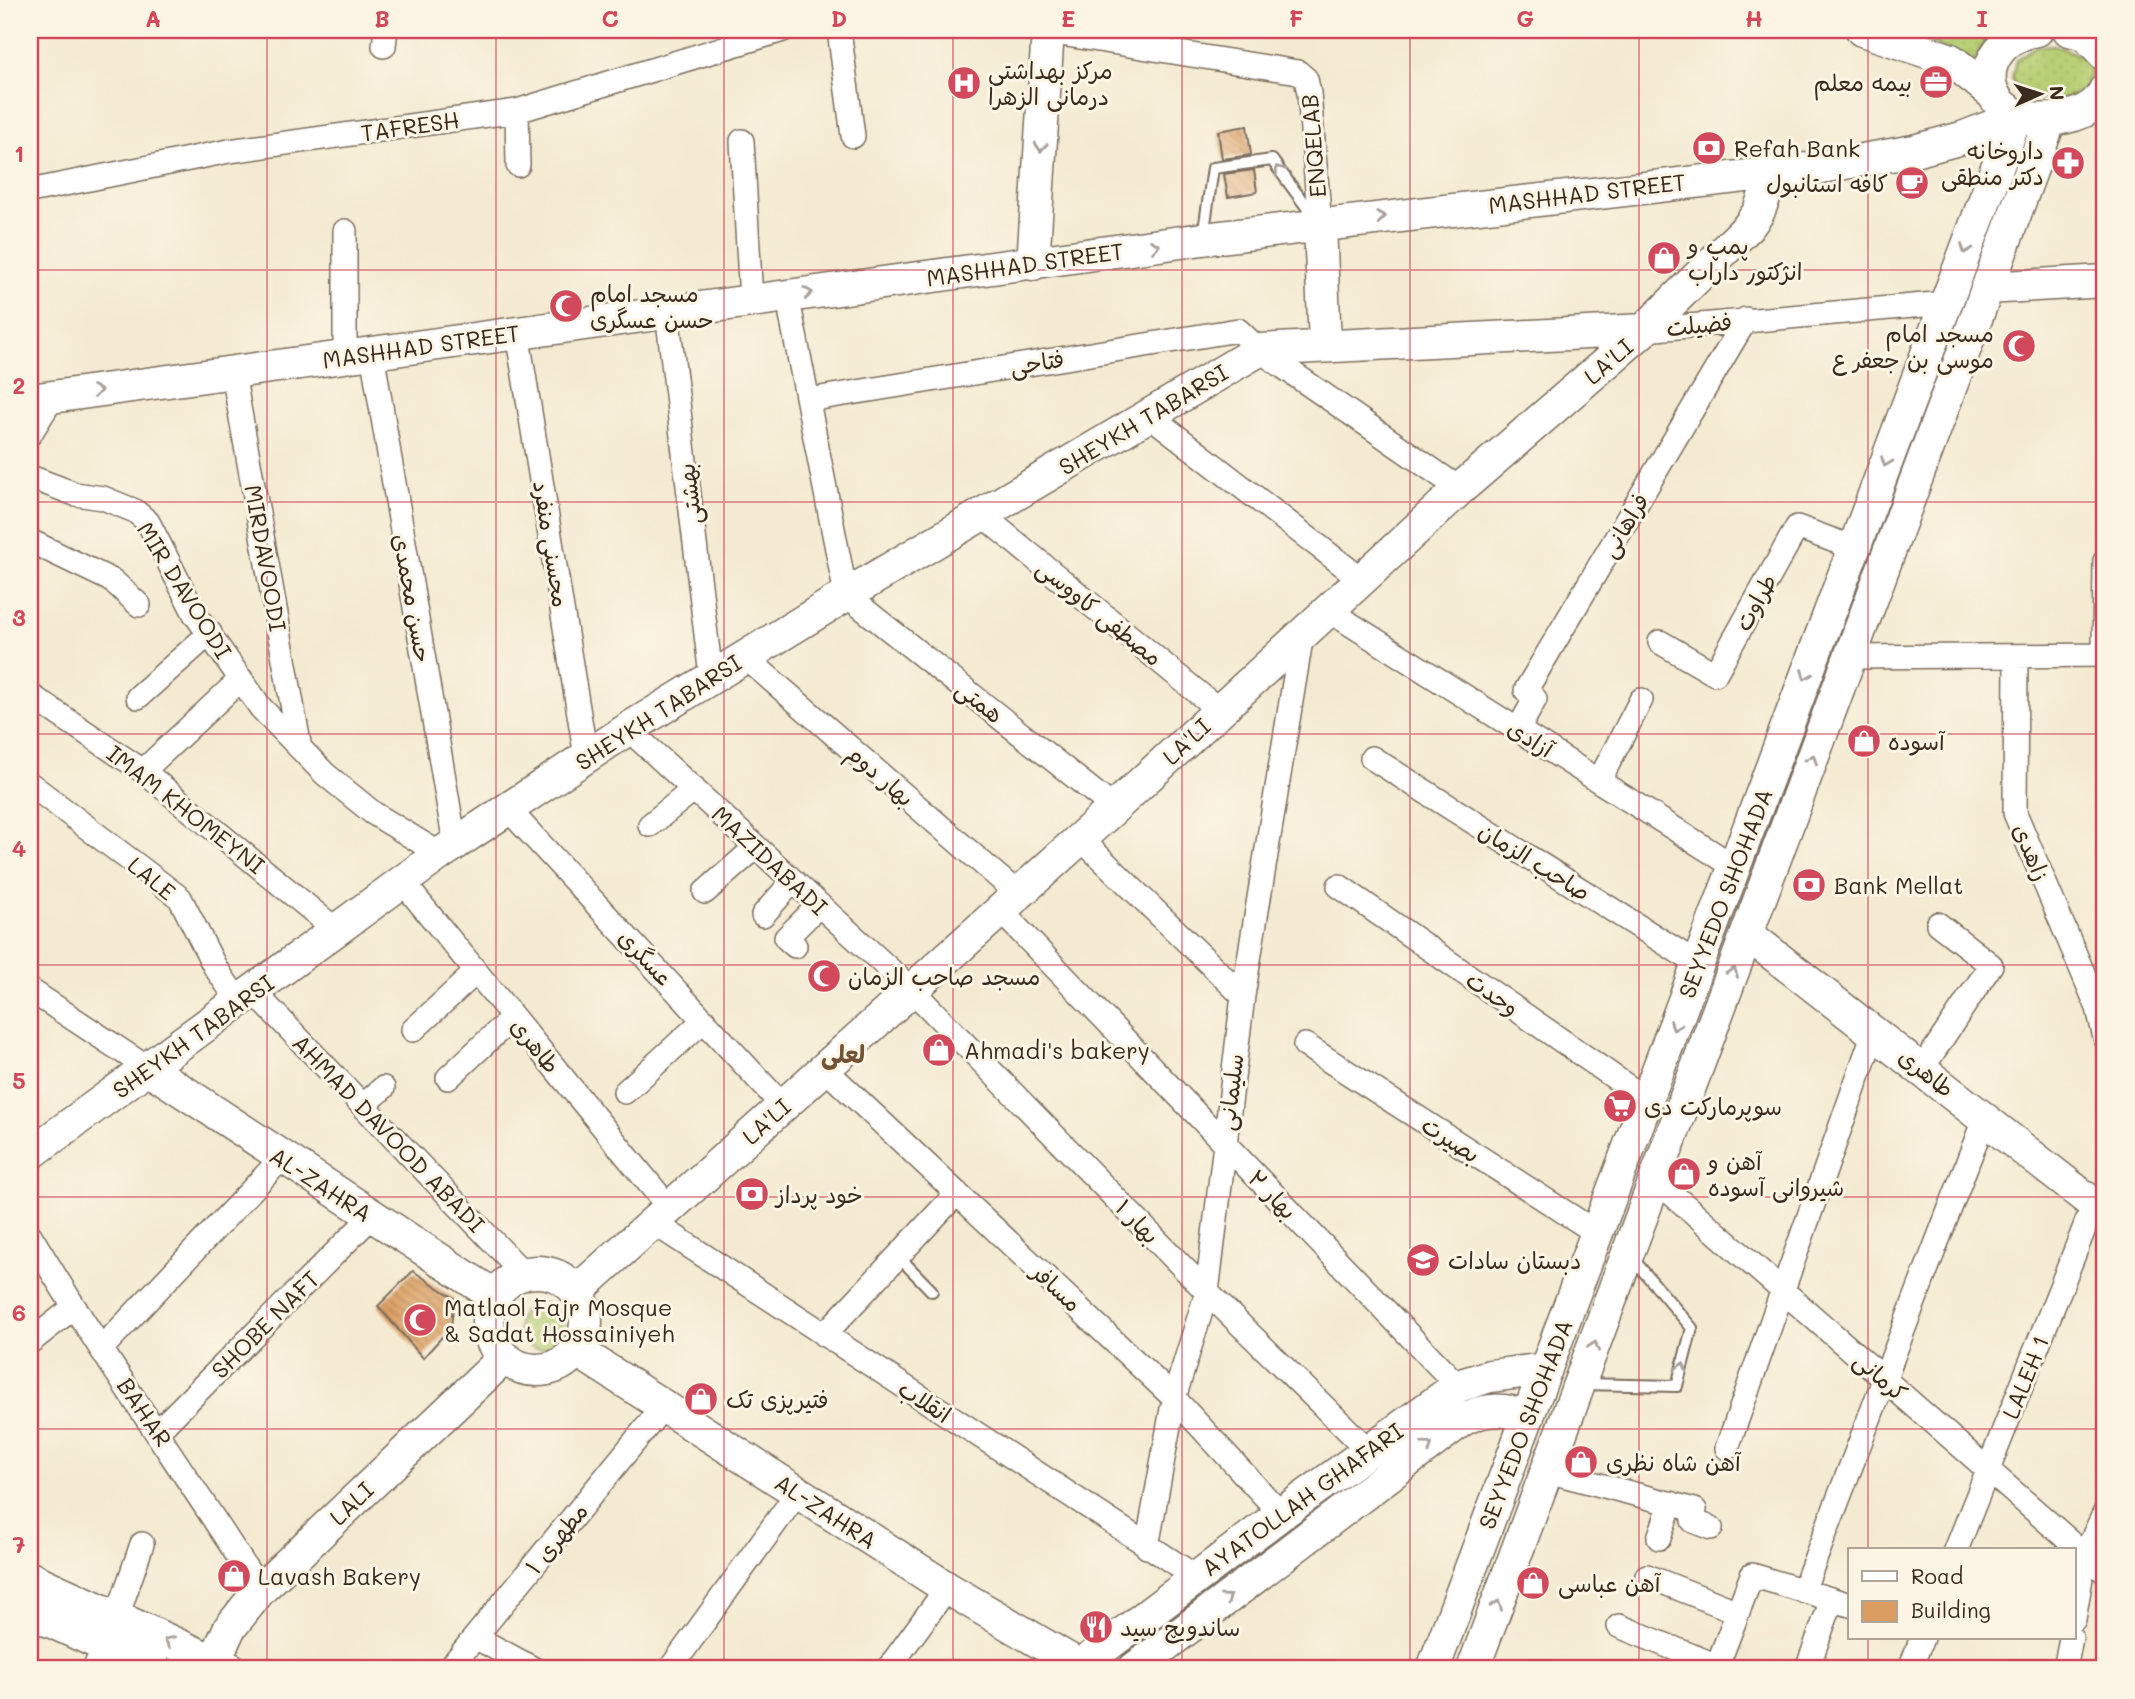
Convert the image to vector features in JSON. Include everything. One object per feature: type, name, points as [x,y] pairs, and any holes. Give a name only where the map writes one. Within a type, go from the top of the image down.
[{"type":"street","name":"TAFRESH","points":[[30,191],[229,151],[517,111],[783,30]]},
{"type":"street","points":[[839,30],[853,136]]},
{"type":"street","points":[[1862,30],[1920,47],[1951,60],[1992,93],[2006,110],[2016,117],[2077,116],[2093,107],[2105,90]]},
{"type":"street","points":[[2028,30],[2036,30]]},
{"type":"street","points":[[1992,93],[1990,76],[1999,50],[2010,40],[2036,30]]},
{"type":"street","points":[[1033,264],[1048,31]]},
{"type":"street","name":"ENQELAB","points":[[1048,31],[1298,72],[1306,79],[1309,93],[1320,225]]},
{"type":"street","points":[[517,111],[518,165]]},
{"type":"street","name":"SEYYEDO SHOHADA","points":[[1474,1669],[2017,209],[2077,116]]},
{"type":"street","name":"MASHHAD STREET","points":[[41,399],[1203,239],[1774,172],[1914,151],[1962,138],[2016,117]]},
{"type":"street","name":"SEYYEDO SHOHADA","points":[[1433,1669],[2016,117]]},
{"type":"street","points":[[742,141],[751,300]]},
{"type":"street","name":"LA'LI","points":[[576,1292],[1114,808],[1460,489],[1644,330],[1748,227],[1758,213],[1774,172]]},
{"type":"street","points":[[1986,198],[2017,209]]},
{"type":"street","points":[[1320,225],[1325,345]]},
{"type":"street","name":"حسن محمدی","points":[[345,231],[358,355],[447,849]]},
{"type":"street","points":[[1987,288],[2105,282]]},
{"type":"street","name":"فضیلت","points":[[1325,345],[1644,330],[1946,303]]},
{"type":"street","name":"بهشتی","points":[[667,312],[711,677]]},
{"type":"street","points":[[791,315],[846,595]]},
{"type":"street","name":"فراهانی","points":[[1518,730],[1535,699],[1526,690],[1746,320]]},
{"type":"street","name":"فتاحی","points":[[808,400],[1238,330],[1259,350]]},
{"type":"street","name":"محسنی منفرد","points":[[517,332],[586,757]]},
{"type":"street","name":"SHEYKH TABARSI","points":[[30,1154],[447,849],[744,656],[1259,350],[1325,345]]},
{"type":"street","points":[[1259,350],[1460,489]]},
{"type":"street","name":"MIRDAVOODI","points":[[233,373],[299,743]]},
{"type":"street","points":[[30,434],[41,399]]},
{"type":"street","points":[[1149,415],[1361,579]]},
{"type":"street","name":"MIR DAVOODI","points":[[30,477],[75,494],[103,498],[135,511],[157,536],[195,614],[261,708],[299,743],[325,774],[373,813],[447,849]]},
{"type":"street","name":"مصطفی کاووسی","points":[[981,514],[1219,710]]},
{"type":"street","name":"طراوت","points":[[1660,642],[1714,674],[1797,527],[1854,548]]},
{"type":"street","points":[[30,541],[113,581],[139,605]]},
{"type":"street","points":[[1850,657],[2104,655],[2105,561]]},
{"type":"street","name":"همتی","points":[[846,595],[1114,808]]},
{"type":"street","name":"آزادی","points":[[1328,610],[1735,867]]},
{"type":"street","points":[[138,696],[210,633]]},
{"type":"street","name":"سلیمانی","points":[[1147,1547],[1174,1398],[1207,1292],[1223,1143],[1243,996],[1302,634]]},
{"type":"street","name":"بهار دوم","points":[[744,656],[1009,902]]},
{"type":"street","name":"زاهدی","points":[[2016,656],[2015,813],[2102,1008],[2105,1038]]},
{"type":"street","points":[[143,771],[241,679]]},
{"type":"street","name":"IMAM KHOMEYNI","points":[[30,695],[143,771],[336,930]]},
{"type":"street","points":[[1599,781],[1641,700]]},
{"type":"street","name":"MAZIDABADI","points":[[628,729],[912,990]]},
{"type":"street","name":"صاحب الزمان","points":[[1372,758],[1698,964]]},
{"type":"street","name":"LALE","points":[[30,784],[180,898],[215,967],[247,997]]},
{"type":"street","points":[[650,825],[694,789]]},
{"type":"street","name":"عسگری","points":[[508,809],[783,1106]]},
{"type":"street","points":[[1080,838],[1243,996]]},
{"type":"street","points":[[705,892],[756,848]]},
{"type":"street","name":"طاهری","points":[[402,881],[513,1017],[662,1216]]},
{"type":"street","points":[[763,915],[793,881]]},
{"type":"street","name":"وحدت","points":[[1339,886],[1647,1100]]},
{"type":"street","name":"بهار ۲","points":[[1009,902],[1223,1143],[1458,1386]]},
{"type":"street","points":[[795,946],[786,938],[819,905]]},
{"type":"street","points":[[1922,1069],[1991,965],[1938,923]]},
{"type":"street","name":"طاهری","points":[[1747,934],[2100,1208]]},
{"type":"street","points":[[413,1030],[476,972]]},
{"type":"street","points":[[30,990],[149,1069]]},
{"type":"street","name":"بهار ۱","points":[[912,990],[1207,1292],[1368,1450]]},
{"type":"street","name":"AHMAD DAVOOD ABADI","points":[[247,997],[363,1106],[524,1274]]},
{"type":"street","points":[[448,1077],[513,1017]]},
{"type":"street","points":[[625,1092],[704,1020]]},
{"type":"street","points":[[1727,1448],[1874,1032]]},
{"type":"street","name":"بصیرت","points":[[1305,1045],[1597,1233]]},
{"type":"street","name":"AL-ZAHRA","points":[[149,1069],[281,1159],[495,1296]]},
{"type":"street","name":"مسافر","points":[[825,1069],[1174,1398],[1281,1514]]},
{"type":"street","points":[[363,1106],[383,1088]]},
{"type":"street","points":[[1803,1591],[1886,1381],[1985,1117]]},
{"type":"street","points":[[102,1348],[281,1159]]},
{"type":"street","name":"کرمانی","points":[[1656,1180],[2105,1572]]},
{"type":"street","points":[[824,1335],[957,1193]]},
{"type":"street","name":"LALEH 1","points":[[1957,1548],[2100,1208]]},
{"type":"street","name":"انقلاب","points":[[662,1216],[824,1335],[1196,1577]]},
{"type":"street","name":"SHOBE NAFT","points":[[158,1430],[371,1217]]},
{"type":"street","points":[[1597,1233],[1628,1254]]},
{"type":"street","name":"BAHAR","points":[[30,1234],[74,1308],[158,1430],[260,1590]]},
{"type":"street","points":[[524,1274],[552,1275],[576,1292],[585,1315],[582,1339],[567,1360],[542,1370],[528,1370],[504,1358],[492,1343],[488,1324],[495,1296],[507,1282],[524,1274]]},
{"type":"street","points":[[30,1342],[74,1308]]},
{"type":"street","name":"AL-ZAHRA","points":[[576,1350],[947,1588],[1078,1667]]},
{"type":"street","name":"LALI","points":[[219,1667],[229,1629],[260,1590],[504,1358]]},
{"type":"street","name":"AYATOLLAH GHAFARI","points":[[1078,1667],[1281,1514],[1458,1386],[1490,1376],[1546,1369]]},
{"type":"street","name":"مطهری ۱","points":[[449,1669],[663,1407]]},
{"type":"street","name":"AYATOLLAH GHAFARI","points":[[1134,1669],[1462,1420],[1477,1412],[1495,1409],[1528,1417]]},
{"type":"street","points":[[1368,1450],[1388,1476]]},
{"type":"street","points":[[1547,1471],[1695,1510],[1693,1521],[1711,1528]]},
{"type":"street","points":[[670,1669],[798,1492]]},
{"type":"street","points":[[1659,1538],[1671,1503]]},
{"type":"street","points":[[2076,1607],[2085,1554],[2105,1512]]},
{"type":"street","points":[[117,1617],[142,1544]]},
{"type":"street","points":[[1619,1626],[1717,1668],[1752,1575],[1841,1603],[1807,1669]]},
{"type":"street","points":[[1647,1576],[1738,1612]]},
{"type":"street","points":[[30,1578],[219,1667]]},
{"type":"street","points":[[888,1669],[947,1588]]},
{"type":"street","points":[[30,1612],[100,1658],[156,1669]]},
{"type":"street","points":[[475,1637],[534,1669]]},
{"type":"street","points":[[1910,1669],[1921,1640]]},
{"type":"street","points":[[2065,1669],[2071,1640]]},
{"type":"lane","points":[[1203,239],[1213,168],[1272,160],[1320,225]]},
{"type":"lane","points":[[1580,1384],[1677,1386],[1692,1328],[1628,1254]]},
{"type":"lane","points":[[898,1256],[932,1291]]},
{"type":"green space","points":[[1915,35],[1987,37],[1974,62]]},
{"type":"green space","points":[[2054,45],[2084,57],[2090,71],[2086,87],[2068,97],[2047,100],[2036,98],[2018,88],[2012,79],[2016,59],[2036,46]]},
{"type":"green space","points":[[541,1303],[557,1310],[564,1326],[557,1342],[541,1349],[525,1342],[518,1326],[525,1310]]},
{"type":"building","points":[[1247,126],[1251,155],[1222,159],[1218,131]]},
{"type":"building","points":[[1254,170],[1257,192],[1228,197],[1224,174]]},
{"type":"building","name":"Matlaol Fajr Mosque & Sadat Hossainiyeh","points":[[413,1271],[454,1298],[451,1327],[423,1358],[378,1306]]},
{"type":"place","name":"بیمه معلم","points":[[1936,82]]},
{"type":"place","name":"مرکز بهداشتی درمانی الزهرا","points":[[964,83]]},
{"type":"place","name":"Refah Bank","points":[[1709,148]]},
{"type":"place","name":"داروخانه دکتر منطقی","points":[[2068,163]]},
{"type":"place","name":"کافه استانبول","points":[[1912,183]]},
{"type":"place","name":"پمپ و انژکتور داراب","points":[[1664,258]]},
{"type":"place","name":"مسجد امام حسن عسگری","points":[[566,306]]},
{"type":"place","name":"مسجد امام موسی بن جعفر ع","points":[[2019,346]]},
{"type":"place","name":"آسوده","points":[[1864,741]]},
{"type":"place","name":"Bank Mellat","points":[[1809,885]]},
{"type":"place","name":"مسجد صاحب الزمان","points":[[824,976]]},
{"type":"place","name":"Ahmadi's bakery","points":[[939,1050]]},
{"type":"place","name":"سوپرمارکت دی","points":[[1620,1106]]},
{"type":"place","name":"آهن و شیروانی آسوده","points":[[1684,1174]]},
{"type":"place","name":"خود پرداز","points":[[752,1194]]},
{"type":"place","name":"دبستان سادات","points":[[1423,1260]]},
{"type":"place","name":"Matlaol Fajr Mosque & Sadat Hossainiyeh","points":[[420,1320]]},
{"type":"place","name":"فتیرپزی تک","points":[[701,1399]]},
{"type":"place","name":"آهن شاه نظری","points":[[1581,1462]]},
{"type":"place","name":"Lavash Bakery","points":[[234,1576]]},
{"type":"place","name":"آهن عباسی","points":[[1533,1583]]},
{"type":"place","name":"ساندویچ سید","points":[[1096,1627]]},
{"type":"district","name":"لعلی","points":[[843,1053]]}]
